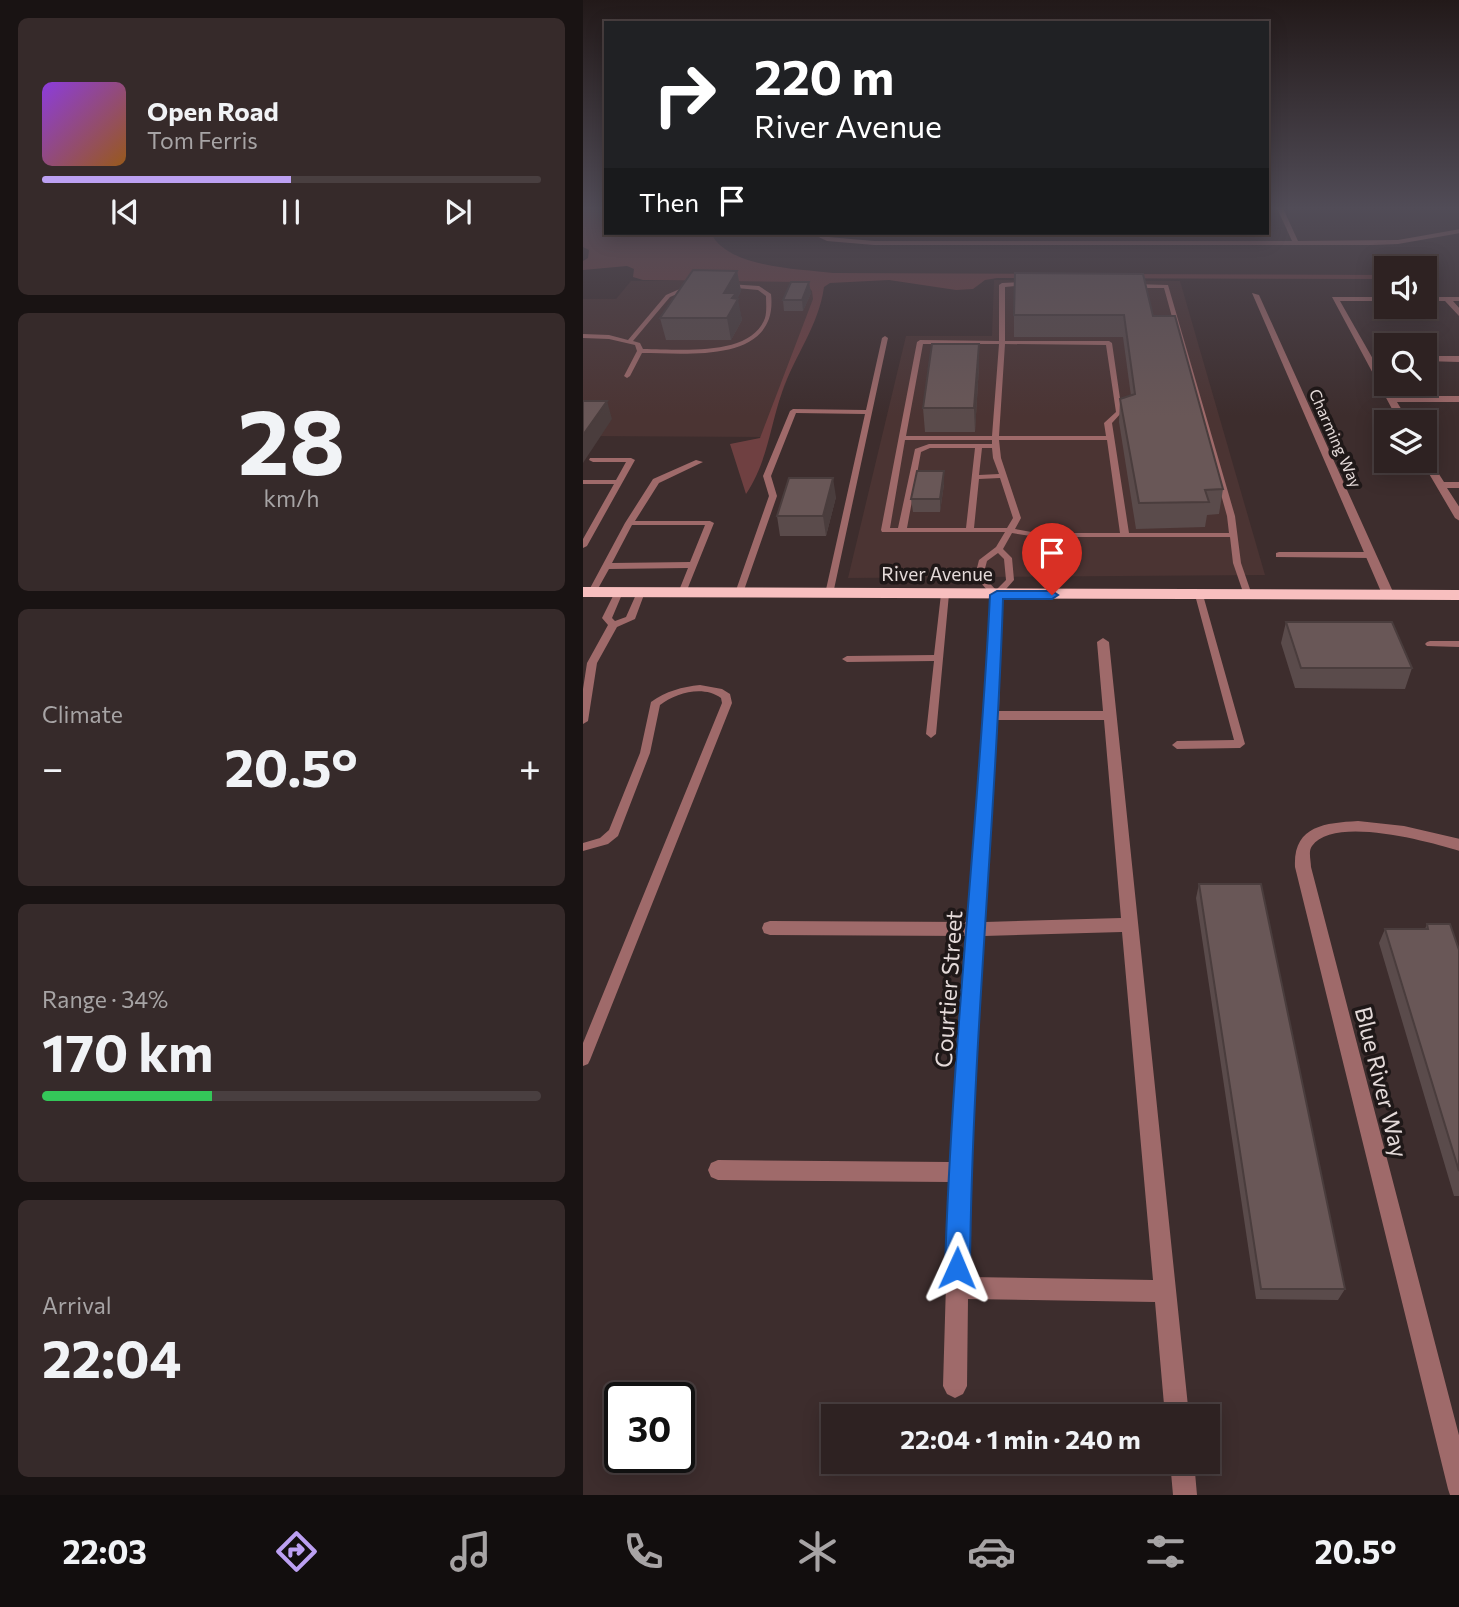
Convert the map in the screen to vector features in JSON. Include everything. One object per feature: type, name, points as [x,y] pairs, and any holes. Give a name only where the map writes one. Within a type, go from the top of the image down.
[{"type":"highway","name":"River Avenue","points":[[588,592],[1459,594]]},
{"type":"street","name":"Charming Way","points":[[1254,295],[1388,594]]},
{"type":"street","points":[[1374,299],[1335,299],[1373,359],[1397,410]]},
{"type":"street","points":[[1437,299],[1459,299]]},
{"type":"street","points":[[1447,299],[1459,315]]},
{"type":"street","points":[[1437,359],[1459,359]]},
{"type":"street","points":[[1391,399],[1459,400]]},
{"type":"street","points":[[1433,473],[1459,518]]},
{"type":"street","points":[[1439,485],[1459,485]]},
{"type":"street","name":"Courtier Street","points":[[955,1386],[959,1172],[992,715],[997,595]]},
{"type":"street","points":[[1103,642],[1176,1404]]},
{"type":"street","points":[[992,715],[1110,716]]},
{"type":"street","name":"Blue River Way","points":[[1459,845],[1396,828],[1331,828],[1306,841],[1302,851],[1307,881],[1459,1489]]},
{"type":"street","points":[[770,928],[976,929],[1130,925]]},
{"type":"street","points":[[718,1170],[959,1172]]},
{"type":"street","points":[[957,1288],[1163,1291]]},
{"type":"street","points":[[1183,1474],[1185,1495]]},
{"type":"lane","points":[[999,549],[1008,558],[1010,580],[997,595],[979,576],[983,560],[999,549],[1017,518],[1002,476],[996,442],[1002,342],[1002,285],[1035,284]]},
{"type":"lane","points":[[630,341],[668,296],[696,286]]},
{"type":"lane","points":[[640,351],[718,349],[742,346],[753,340],[770,307],[769,295],[759,288],[721,286]]},
{"type":"lane","points":[[1127,286],[1166,286],[1181,331],[1231,516],[1232,535],[1248,595]]},
{"type":"lane","points":[[583,337],[638,344],[640,351],[627,376]]},
{"type":"lane","points":[[829,594],[886,338]]},
{"type":"lane","points":[[1125,536],[1108,423],[1119,412],[1109,343],[920,342],[885,530],[1008,530],[1037,535],[1125,536],[1232,535]]},
{"type":"lane","points":[[957,353],[958,342]]},
{"type":"lane","points":[[739,593],[773,496],[767,476],[793,411],[869,412]]},
{"type":"lane","points":[[904,438],[996,442],[1111,438]]},
{"type":"lane","points":[[902,530],[915,454],[928,446],[979,446],[996,442]]},
{"type":"lane","points":[[970,530],[979,446]]},
{"type":"lane","points":[[583,546],[631,460],[593,460]]},
{"type":"lane","points":[[588,592],[656,481],[699,463]]},
{"type":"lane","points":[[974,477],[1002,476]]},
{"type":"lane","points":[[583,482],[618,482]]},
{"type":"lane","points":[[629,523],[710,523],[682,593]]},
{"type":"lane","points":[[1279,555],[1371,555]]},
{"type":"lane","points":[[606,565],[693,565]]},
{"type":"lane","points":[[613,625],[607,618],[619,592]]},
{"type":"lane","points":[[583,721],[592,663],[613,625],[630,619],[641,592]]},
{"type":"lane","points":[[931,734],[945,594]]},
{"type":"lane","points":[[1177,745],[1240,744],[1199,595]]},
{"type":"lane","points":[[1430,644],[1459,644]]},
{"type":"lane","points":[[847,659],[939,658]]},
{"type":"lane","points":[[583,847],[603,841],[614,833],[645,753],[655,704],[677,691],[712,690],[721,691],[727,696],[727,703],[583,1060]]},
{"type":"shaded area","points":[[633,276],[1374,276],[1374,279],[997,278],[985,280],[973,289],[956,290],[889,280],[830,283],[824,287],[812,328],[787,379],[759,470],[746,494],[730,444],[760,438],[813,299],[812,291],[804,282],[643,280]]},
{"type":"shaded area","points":[[994,280],[1180,281],[1265,575],[848,578],[906,336],[992,336]]},
{"type":"shaded area","points":[[631,281],[825,281],[765,437],[583,436],[583,299],[616,299]]},
{"type":"building","points":[[689,276],[734,276],[724,293],[736,293],[732,298],[738,299],[727,318],[660,318]]},
{"type":"building","points":[[1015,276],[1143,276],[1153,316],[1175,316],[1223,489],[1205,490],[1209,502],[1139,503],[1120,399],[1135,394],[1124,315],[1014,315]]},
{"type":"building","points":[[791,282],[809,282],[802,300],[783,300]]},
{"type":"building","points":[[932,344],[979,344],[974,408],[923,408]]},
{"type":"building","points":[[583,401],[607,401],[583,435]]},
{"type":"building","points":[[917,471],[944,471],[940,499],[911,499]]},
{"type":"building","points":[[789,478],[833,478],[823,516],[777,516]]},
{"type":"building","points":[[1286,622],[1392,622],[1412,668],[1301,668]]},
{"type":"building","points":[[1199,884],[1261,884],[1345,1289],[1261,1289]]},
{"type":"building","points":[[1427,924],[1450,924],[1459,950],[1459,1171],[1385,929],[1428,929]]},
{"type":"route","points":[[957,1268],[959,1172],[992,715],[997,595],[1052,595]]}]
